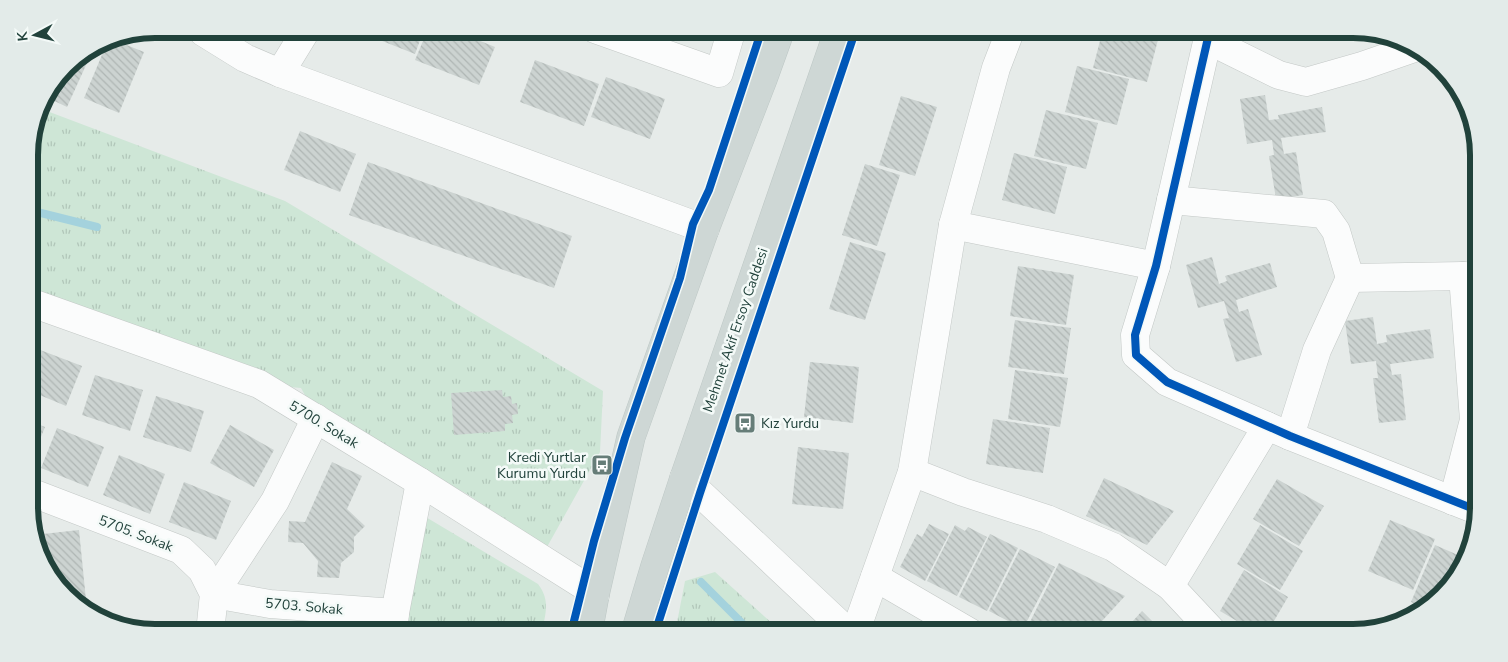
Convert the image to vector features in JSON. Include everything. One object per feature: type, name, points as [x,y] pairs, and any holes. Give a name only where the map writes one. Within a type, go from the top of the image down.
[{"type":"main road","points":[[590,624],[631,437],[705,229],[778,38]]},
{"type":"main road","name":"Mehmet Akif Ersoy Caddesi","points":[[638,624],[654,566],[836,38]]},
{"type":"street","points":[[215,38],[245,58],[280,73],[705,229]]},
{"type":"street","points":[[280,73],[301,38]]},
{"type":"street","points":[[620,38],[719,73],[729,38]]},
{"type":"street","points":[[858,624],[912,472],[953,225],[996,68],[1007,38]]},
{"type":"street","points":[[1208,38],[1156,266],[1135,335],[1136,355],[1167,382],[1278,431],[1470,508]]},
{"type":"street","points":[[1214,38],[1279,75],[1306,82],[1407,50]]},
{"type":"street","points":[[1170,586],[1278,431],[1350,278],[1336,231],[1324,214],[1171,200]]},
{"type":"street","points":[[953,225],[1156,266]]},
{"type":"street","points":[[1350,278],[1470,276]]},
{"type":"street","name":"5700. Sokak","points":[[38,305],[259,384],[420,482],[583,585],[595,595]]},
{"type":"street","points":[[211,624],[214,594],[275,501],[316,418]]},
{"type":"street","points":[[1453,501],[1470,435]]},
{"type":"street","points":[[912,472],[963,492],[1047,519],[1113,547],[1170,586],[1206,624]]},
{"type":"street","points":[[684,478],[839,624]]},
{"type":"street","name":"5703. Sokak","points":[[214,594],[394,623],[420,482]]},
{"type":"street","name":"5705. Sokak","points":[[38,495],[181,550],[202,570],[214,594]]},
{"type":"street","points":[[875,577],[956,624]]},
{"type":"green space","points":[[46,111],[285,201],[603,391],[600,452],[547,547],[467,494],[364,439],[312,408],[301,388],[279,386],[38,303],[38,147]]},
{"type":"green space","points":[[419,513],[538,584],[545,596],[543,624],[405,624]]},
{"type":"green space","points":[[715,572],[773,624],[677,624],[685,581]]},
{"type":"building","points":[[375,38],[421,38],[415,54]]},
{"type":"building","points":[[424,38],[473,38],[495,47],[479,85],[415,60]]},
{"type":"building","points":[[1101,38],[1158,38],[1147,82],[1093,68]]},
{"type":"building","points":[[121,43],[144,52],[119,113],[84,98],[105,49]]},
{"type":"building","points":[[90,57],[67,107],[52,100],[67,77]]},
{"type":"building","points":[[535,60],[599,84],[584,126],[520,102]]},
{"type":"building","points":[[1077,66],[1129,79],[1117,125],[1065,112]]},
{"type":"building","points":[[606,77],[665,99],[650,139],[591,117]]},
{"type":"building","points":[[1265,95],[1269,120],[1279,119],[1278,115],[1322,107],[1326,132],[1281,138],[1284,154],[1296,152],[1303,195],[1276,199],[1269,156],[1274,155],[1272,140],[1247,144],[1240,99]]},
{"type":"building","points":[[901,96],[937,107],[915,176],[879,165]]},
{"type":"building","points":[[1046,110],[1098,123],[1086,169],[1034,156]]},
{"type":"building","points":[[300,131],[356,154],[340,192],[284,170]]},
{"type":"building","points":[[1014,153],[1067,167],[1055,214],[1002,200]]},
{"type":"building","points":[[368,162],[572,236],[554,288],[349,215]]},
{"type":"building","points":[[865,164],[900,175],[877,246],[842,235]]},
{"type":"building","points":[[850,242],[886,253],[865,320],[829,309]]},
{"type":"building","points":[[1212,257],[1219,284],[1227,281],[1225,276],[1270,263],[1277,287],[1236,300],[1239,312],[1248,309],[1262,355],[1236,362],[1223,319],[1229,318],[1224,301],[1198,308],[1186,265]]},
{"type":"building","points":[[1018,266],[1074,275],[1066,325],[1010,316]]},
{"type":"building","points":[[1373,317],[1377,344],[1387,342],[1386,335],[1430,329],[1434,358],[1390,364],[1392,375],[1401,374],[1406,420],[1379,423],[1373,378],[1378,378],[1376,361],[1351,364],[1345,321]]},
{"type":"building","points":[[1015,320],[1071,328],[1064,374],[1008,367]]},
{"type":"building","points":[[38,349],[82,366],[66,406],[38,394]]},
{"type":"building","points":[[810,362],[859,367],[853,423],[804,417]]},
{"type":"building","points":[[1015,370],[1068,378],[1060,427],[1008,419]]},
{"type":"building","points":[[95,375],[143,390],[130,431],[82,415]]},
{"type":"building","points":[[502,390],[503,397],[511,396],[512,404],[517,403],[518,414],[512,415],[513,423],[505,424],[505,431],[454,435],[451,393]]},
{"type":"building","points":[[156,396],[204,411],[191,452],[143,437]]},
{"type":"building","points":[[993,419],[1050,428],[1043,473],[986,464]]},
{"type":"building","points":[[38,424],[45,427],[38,444]]},
{"type":"building","points":[[230,425],[274,450],[254,487],[210,463]]},
{"type":"building","points":[[57,428],[104,447],[88,487],[41,468]]},
{"type":"building","points":[[798,447],[849,453],[843,509],[792,504]]},
{"type":"building","points":[[119,455],[165,474],[150,514],[103,495]]},
{"type":"building","points":[[332,462],[362,476],[347,509],[365,526],[354,537],[354,552],[341,563],[339,578],[317,577],[318,561],[303,543],[288,542],[289,521],[305,522]]},
{"type":"building","points":[[1104,478],[1174,511],[1147,545],[1086,516]]},
{"type":"building","points":[[1277,479],[1324,506],[1299,546],[1253,519]]},
{"type":"building","points":[[184,482],[231,501],[216,540],[169,522]]},
{"type":"building","points":[[1390,520],[1435,539],[1413,590],[1368,571]]},
{"type":"building","points":[[929,524],[949,534],[925,581],[900,567],[917,534],[922,537]]},
{"type":"building","points":[[955,525],[965,531],[968,527],[987,537],[957,596],[927,581]]},
{"type":"building","points":[[1260,525],[1303,551],[1280,590],[1237,564]]},
{"type":"building","points":[[79,530],[86,600],[83,600],[72,590],[53,566],[46,552],[41,534]]},
{"type":"building","points":[[990,534],[1018,548],[987,611],[959,597]]},
{"type":"building","points":[[1435,545],[1460,556],[1451,572],[1431,595],[1418,605],[1411,602]]},
{"type":"building","points":[[1020,549],[1055,567],[1026,624],[1014,624],[989,611]]},
{"type":"building","points":[[1059,563],[1125,596],[1099,624],[1029,624]]},
{"type":"building","points":[[1244,570],[1288,597],[1272,624],[1242,624],[1220,611]]},
{"type":"building","points":[[1142,611],[1155,624],[1130,624]]},
{"type":"waterway","points":[[38,212],[97,227]]},
{"type":"waterway","points":[[701,582],[743,624]]},
{"type":"cycle path","points":[[573,624],[594,541],[625,438],[680,278],[693,224],[709,190],[759,38]]},
{"type":"cycle path","points":[[658,624],[853,38]]},
{"type":"cycle path","points":[[1208,38],[1156,266],[1135,335],[1136,355],[1167,382],[1290,436],[1470,507]]},
{"type":"place","name":"Kız Yurdu","points":[[745,423]]},
{"type":"place","name":"Kredi Yurtlar Kurumu Yurdu","points":[[602,465]]}]
